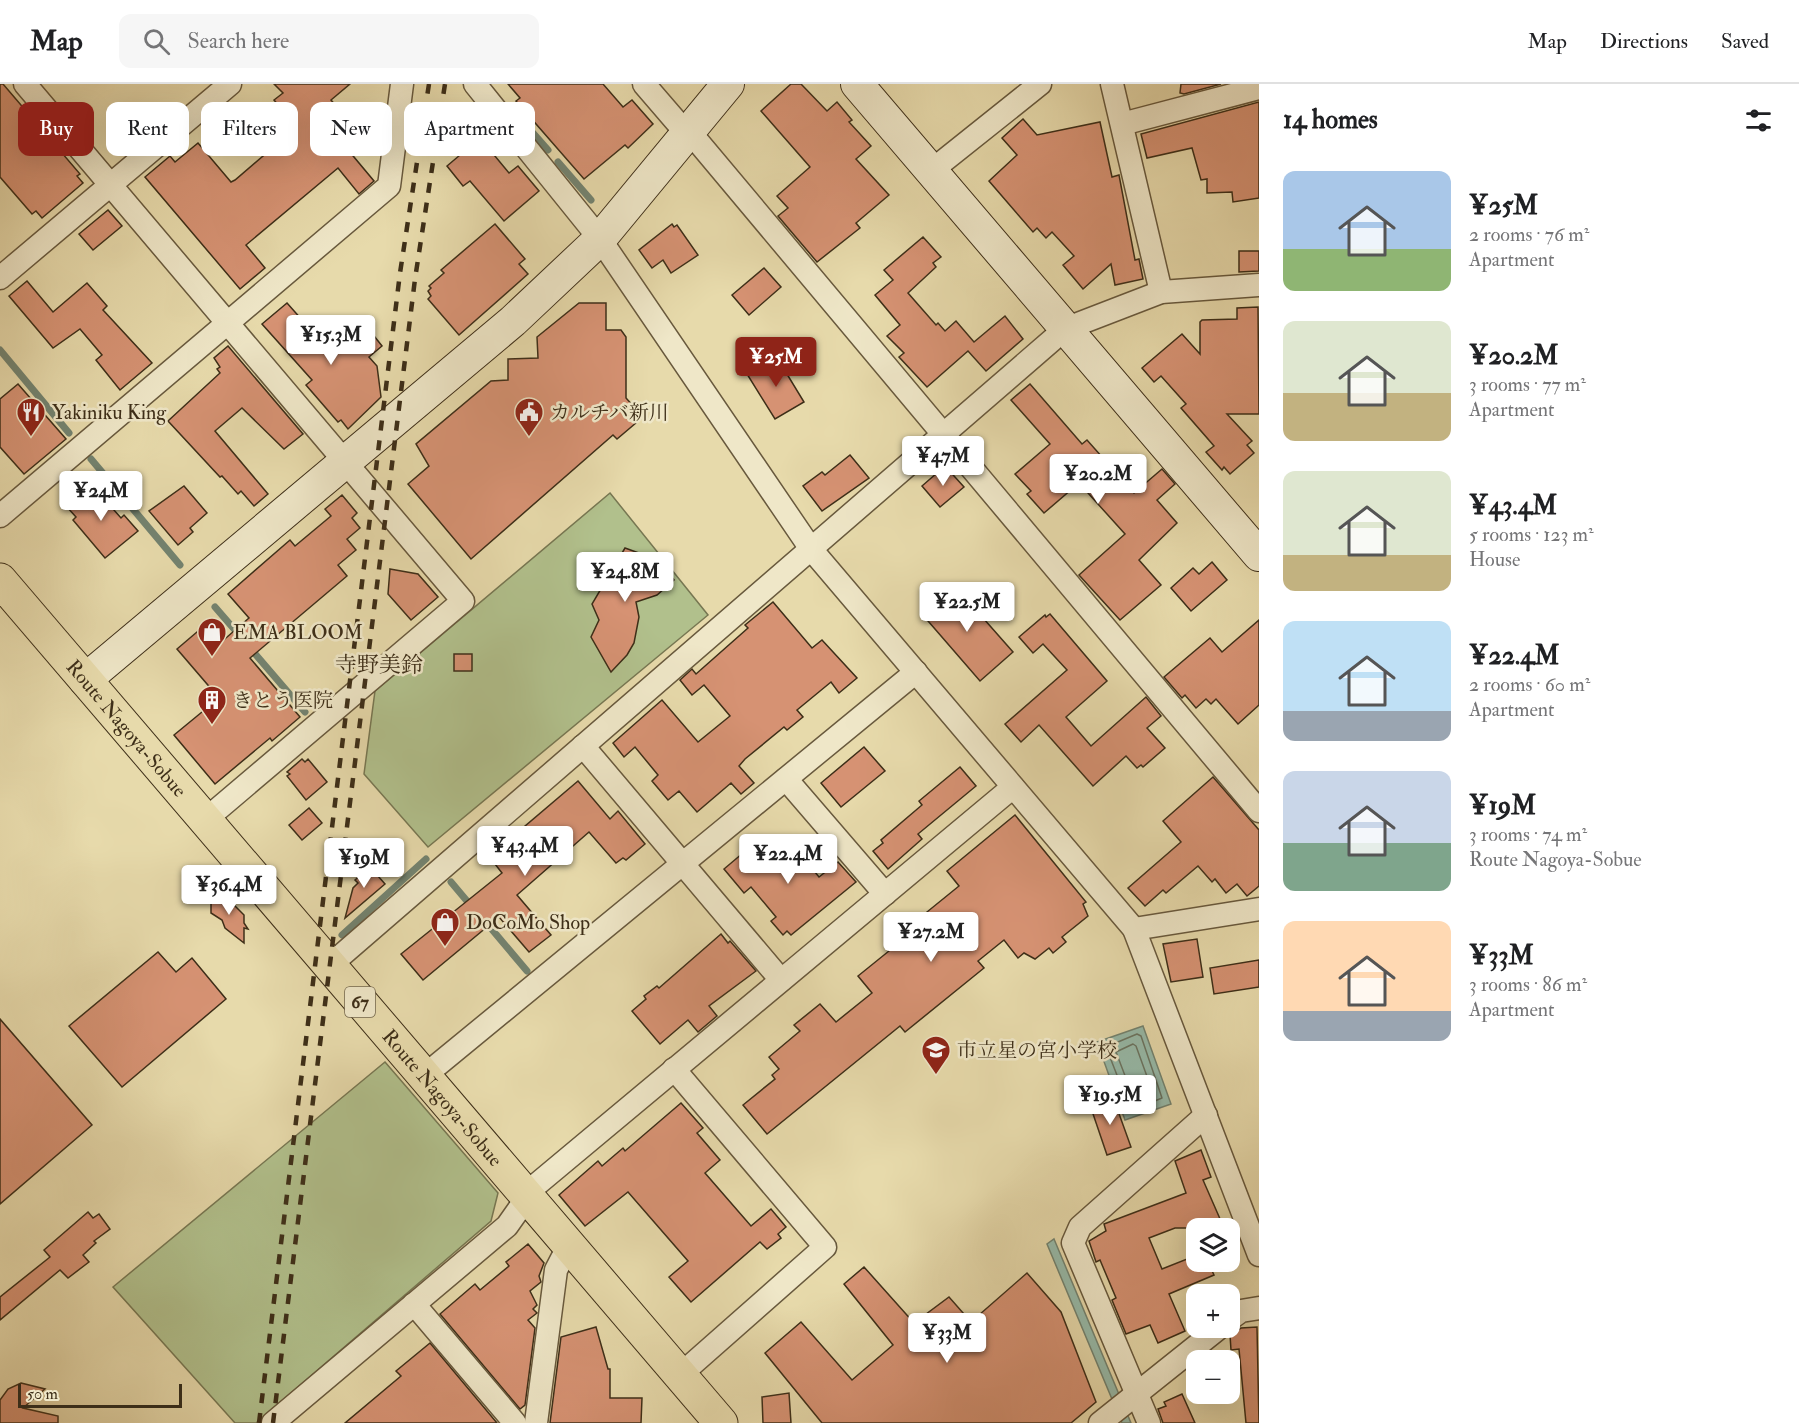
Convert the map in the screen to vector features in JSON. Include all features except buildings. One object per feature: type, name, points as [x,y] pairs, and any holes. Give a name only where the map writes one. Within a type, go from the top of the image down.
[{"type":"main road","name":"Route Nagoya-Sobue","points":[[0,580],[680,1375],[715,1421]]},
{"type":"street","points":[[25,84],[463,601],[205,820]]},
{"type":"street","points":[[0,278],[230,84]]},
{"type":"street","points":[[0,516],[389,186],[402,84]]},
{"type":"street","points":[[474,84],[600,239],[811,549],[1134,929],[1259,1255]]},
{"type":"street","points":[[644,84],[943,434],[1259,811]]},
{"type":"street","points":[[86,680],[513,321],[600,239],[728,84]]},
{"type":"street","points":[[857,84],[1259,555]]},
{"type":"street","points":[[931,171],[1040,84]]},
{"type":"street","points":[[1112,84],[1161,292]]},
{"type":"street","points":[[1122,124],[1259,88]]},
{"type":"street","points":[[329,966],[1065,329],[1161,292],[1259,285]]},
{"type":"street","points":[[424,1076],[916,672]]},
{"type":"street","points":[[583,746],[781,980]]},
{"type":"street","points":[[786,779],[885,894]]},
{"type":"street","points":[[273,1423],[507,1226],[536,1185],[1014,787]]},
{"type":"street","points":[[1134,929],[1259,909]]},
{"type":"street","points":[[674,1069],[825,1247],[680,1375]]},
{"type":"street","points":[[1149,1423],[1134,1394],[1073,1243],[1080,1227],[1206,1115]]},
{"type":"street","points":[[536,1423],[556,1270],[569,1245]]},
{"type":"street","points":[[414,1304],[515,1423]]},
{"type":"street","points":[[1240,1311],[1259,1308]]},
{"type":"street","points":[[1104,1419],[1206,1338]]},
{"type":"green space","points":[[610,493],[708,615],[428,847],[364,774],[375,691]]},
{"type":"green space","points":[[385,1062],[498,1193],[491,1221],[256,1423],[235,1423],[113,1287]]},
{"type":"water","points":[[1143,1026],[1171,1104],[1125,1120],[1097,1042]]},
{"type":"water","points":[[1054,1239],[1131,1423],[1122,1423],[1047,1244]]},
{"type":"waterway","points":[[535,135],[548,150]]},
{"type":"waterway","points":[[558,162],[591,200]]},
{"type":"waterway","points":[[0,350],[69,433]]},
{"type":"waterway","points":[[91,459],[180,565]]},
{"type":"waterway","points":[[215,607],[241,637]]},
{"type":"waterway","points":[[250,648],[305,712]]},
{"type":"waterway","points":[[342,935],[426,859]]},
{"type":"waterway","points":[[451,882],[472,907]]},
{"type":"waterway","points":[[484,920],[527,971]]},
{"type":"railway","points":[[259,1423],[400,273],[429,84]]},
{"type":"railway","points":[[273,1423],[415,279],[445,84]]},
{"type":"place","name":"Yakiniku King","points":[[31,438]]},
{"type":"place","name":"カルチバ新川","points":[[529,438]]},
{"type":"place","name":"EMA BLOOM","points":[[212,658]]},
{"type":"place","name":"きとう医院","points":[[212,726]]},
{"type":"place","name":"DoCoMo Shop","points":[[445,948]]},
{"type":"place","name":"市立星の宮小学校","points":[[936,1076]]},
{"type":"district","name":"寺野美鈴","points":[[379,664]]}]
